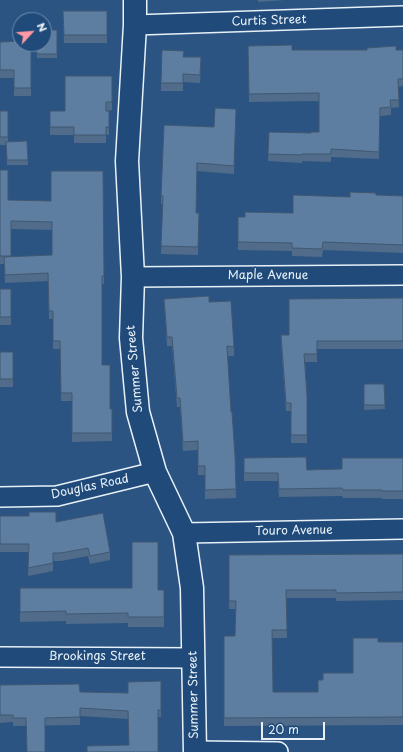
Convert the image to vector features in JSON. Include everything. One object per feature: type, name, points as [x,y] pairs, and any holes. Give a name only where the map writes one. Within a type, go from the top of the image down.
[{"type":"street","name":"Summer Street","points":[[135,0],[128,161],[133,277],[131,338],[138,412],[155,472],[184,532],[192,588],[195,751]]},
{"type":"street","name":"Curtis Street","points":[[135,25],[403,16]]},
{"type":"street","name":"Maple Avenue","points":[[133,277],[403,275]]},
{"type":"street","name":"Douglas Road","points":[[0,497],[57,496],[155,472]]},
{"type":"street","name":"Touro Avenue","points":[[184,532],[403,529]]},
{"type":"street","name":"Brookings Street","points":[[0,657],[193,658]]},
{"type":"street","points":[[195,751],[278,752]]},
{"type":"building","points":[[63,11],[107,11],[107,35],[64,35]]},
{"type":"building","points":[[52,30],[57,30],[57,54],[37,54],[37,52],[52,52]]},
{"type":"building","points":[[12,41],[12,52],[31,52],[31,88],[14,88],[14,70],[0,70],[0,42]]},
{"type":"building","points":[[292,45],[292,50],[367,50],[367,48],[396,46],[396,50],[403,50],[403,79],[398,79],[399,100],[390,100],[391,107],[380,108],[379,152],[331,149],[331,154],[268,154],[269,132],[319,132],[319,93],[249,94],[248,46]]},
{"type":"building","points":[[162,50],[184,51],[183,57],[201,57],[200,75],[183,74],[183,83],[161,83]]},
{"type":"building","points":[[65,76],[112,76],[112,102],[106,102],[106,111],[109,111],[109,127],[106,127],[106,135],[74,135],[74,127],[50,127],[50,111],[65,111]]},
{"type":"building","points":[[215,108],[236,109],[234,166],[197,163],[196,213],[199,213],[198,247],[161,246],[163,196],[161,196],[164,125],[214,127]]},
{"type":"building","points":[[0,111],[8,111],[8,137],[0,137]]},
{"type":"building","points":[[27,141],[28,160],[7,160],[6,142]]},
{"type":"building","points":[[0,170],[8,170],[8,200],[51,201],[51,171],[103,171],[104,276],[102,276],[102,365],[110,365],[110,409],[112,409],[112,433],[72,433],[72,393],[61,393],[60,341],[53,341],[53,311],[49,311],[48,273],[5,275],[4,257],[52,255],[52,222],[11,221],[11,256],[0,256]]},
{"type":"building","points":[[350,192],[403,196],[403,245],[323,242],[322,249],[292,248],[292,243],[238,242],[238,217],[245,217],[245,212],[293,213],[293,195],[350,197]]},
{"type":"building","points":[[0,289],[11,289],[11,317],[0,317]]},
{"type":"building","points":[[209,296],[209,302],[231,301],[234,347],[227,346],[236,489],[205,490],[205,466],[198,466],[198,441],[183,442],[180,398],[177,398],[172,337],[167,337],[164,299]]},
{"type":"building","points":[[403,298],[403,341],[317,341],[317,354],[304,354],[307,396],[307,435],[291,435],[291,403],[286,403],[281,335],[289,335],[289,299]]},
{"type":"building","points":[[0,352],[13,352],[13,379],[0,379]]},
{"type":"building","points":[[364,384],[384,384],[385,405],[364,405]]},
{"type":"building","points":[[306,457],[307,470],[342,469],[342,458],[403,458],[403,491],[343,490],[342,488],[279,489],[278,473],[244,473],[244,458]]},
{"type":"building","points":[[29,512],[56,512],[56,522],[103,513],[110,552],[90,556],[88,548],[53,553],[53,563],[28,568],[29,544],[0,544],[0,516],[29,516]]},
{"type":"building","points":[[132,542],[158,542],[158,590],[164,590],[164,617],[128,617],[128,613],[66,614],[66,611],[20,612],[20,588],[132,588]]},
{"type":"building","points":[[403,554],[403,592],[336,593],[336,590],[286,590],[287,630],[272,630],[273,692],[318,692],[318,680],[323,680],[323,673],[353,673],[353,638],[378,638],[378,642],[403,642],[403,717],[224,718],[224,636],[235,636],[236,601],[229,601],[229,555]]},
{"type":"building","points":[[161,681],[161,710],[158,710],[158,752],[87,752],[87,746],[129,745],[128,711],[80,708],[80,717],[45,718],[45,752],[27,752],[26,718],[13,718],[13,715],[0,715],[0,685],[79,684],[80,692],[128,693],[128,682]]}]
